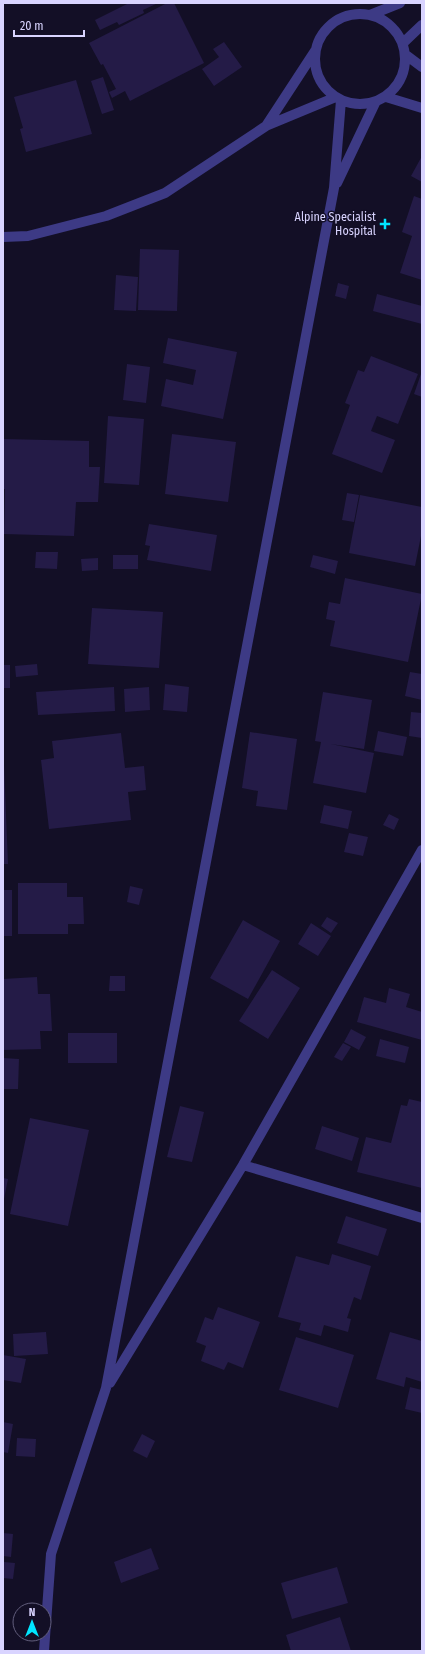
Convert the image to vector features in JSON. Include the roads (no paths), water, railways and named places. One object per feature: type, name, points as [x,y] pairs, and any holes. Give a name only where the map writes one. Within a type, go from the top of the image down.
[{"type":"street","points":[[266,126],[315,50],[326,29],[346,16],[370,15],[400,3]]},
{"type":"street","points":[[334,188],[381,99],[402,79],[406,55],[403,44],[391,25],[370,15]]},
{"type":"street","points":[[403,44],[422,25]]},
{"type":"street","points":[[315,50],[316,69],[323,85],[338,99],[352,104],[365,104],[381,99],[422,108]]},
{"type":"street","points":[[406,55],[422,67]]},
{"type":"street","points":[[3,237],[28,236],[99,218],[165,194],[266,126],[338,99]]},
{"type":"street","points":[[44,1651],[50,1554],[106,1388],[334,188],[338,99]]},
{"type":"street","points":[[106,1388],[244,1165],[422,850]]},
{"type":"street","points":[[244,1165],[422,1218]]},
{"type":"place","name":"Alpine Specialist Hospital","points":[[385,224]]}]
